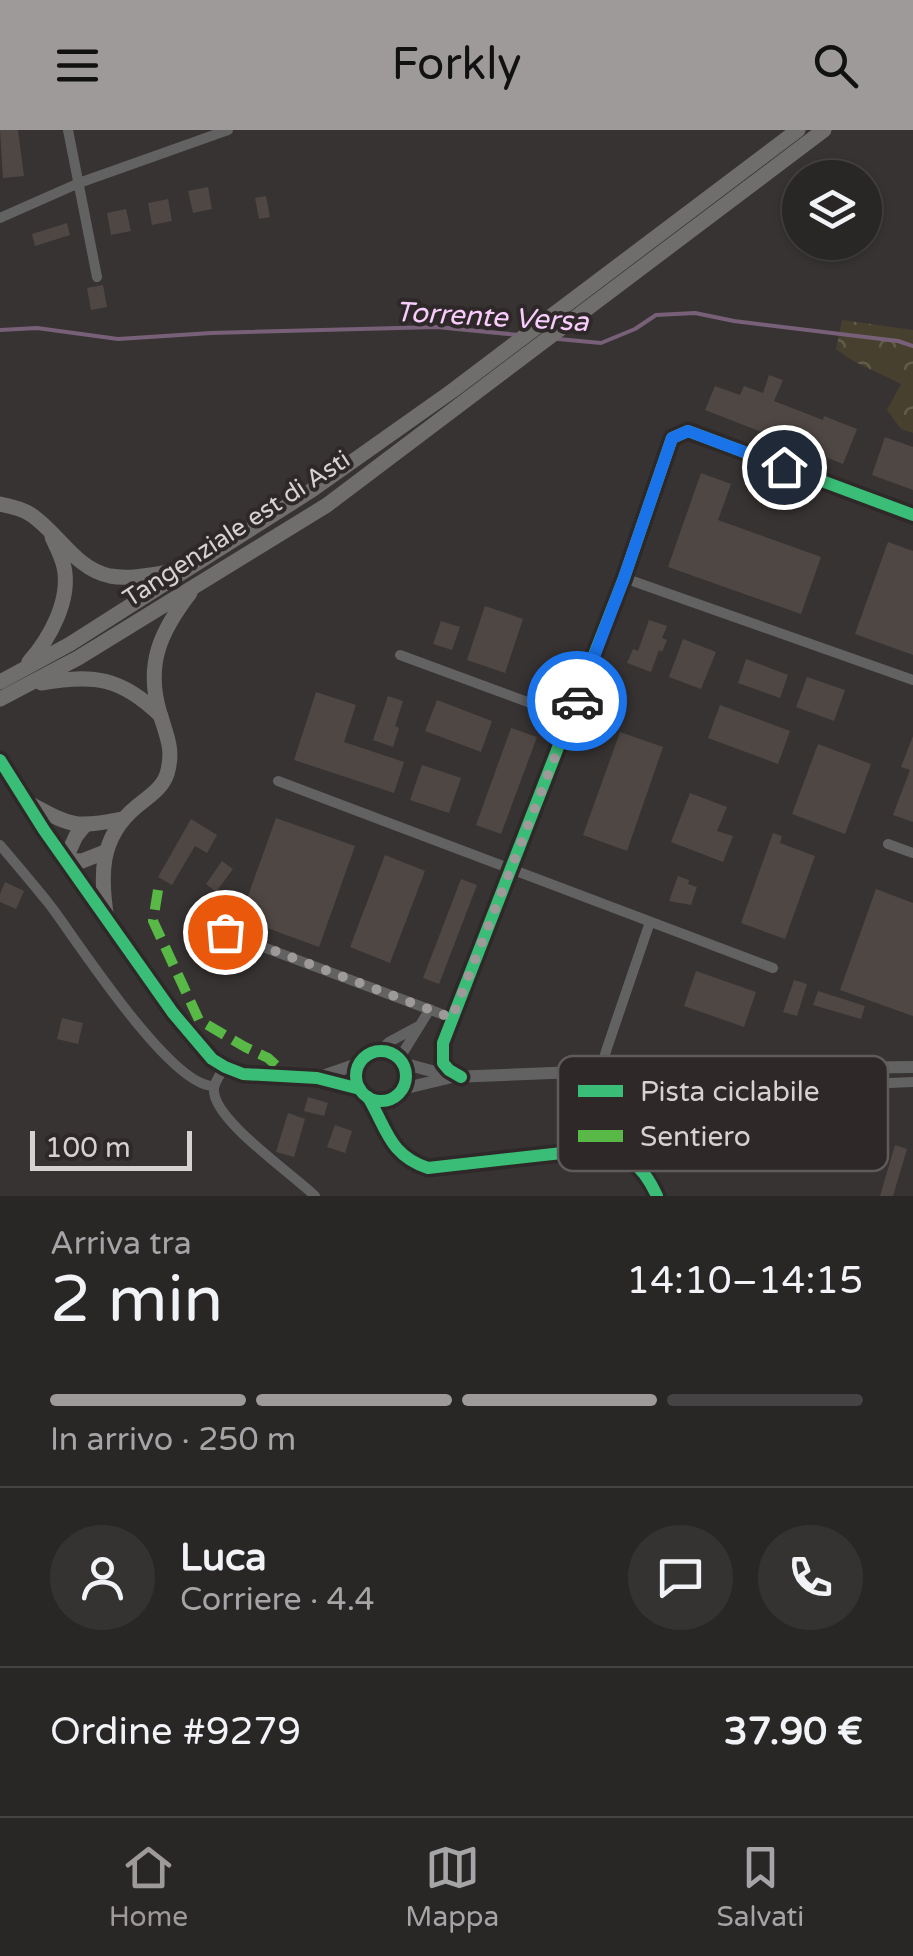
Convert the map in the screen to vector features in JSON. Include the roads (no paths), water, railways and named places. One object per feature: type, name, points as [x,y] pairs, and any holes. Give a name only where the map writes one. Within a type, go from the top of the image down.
[{"type":"highway","name":"Tangenziale est di Asti","points":[[0,699],[70,644],[312,490],[452,391],[798,130]]},
{"type":"highway","name":"Tangenziale est di Asti","points":[[0,682],[22,679],[78,658],[327,505],[824,130]]},
{"type":"highway","points":[[0,504],[24,510],[90,568],[111,576],[188,569]]},
{"type":"highway","points":[[22,679],[58,614],[64,594],[64,568],[50,533]]},
{"type":"highway","points":[[107,920],[102,880],[105,852],[122,819],[165,780],[170,747],[160,716],[154,662],[161,635],[195,586]]},
{"type":"highway","points":[[22,679],[84,678],[114,683],[141,697],[160,716]]},
{"type":"highway","points":[[27,802],[64,822],[84,826],[122,819]]},
{"type":"highway","points":[[84,826],[65,860],[82,862],[105,852]]},
{"type":"street","points":[[68,130],[97,278]]},
{"type":"street","points":[[0,218],[79,182],[228,130]]},
{"type":"street","points":[[457,1077],[442,1063],[443,1043],[624,578],[672,438],[688,431],[913,515]]},
{"type":"street","points":[[624,578],[913,680]]},
{"type":"street","points":[[400,656],[571,718]]},
{"type":"street","points":[[0,760],[173,1014],[212,1060],[258,1076],[317,1078],[376,1100],[457,1077],[558,1073]]},
{"type":"street","points":[[278,781],[773,968]]},
{"type":"street","points":[[888,844],[913,854]]},
{"type":"street","points":[[0,845],[152,1040],[182,1072],[202,1086],[214,1086]]},
{"type":"street","points":[[191,920],[452,1018]]},
{"type":"street","points":[[605,1056],[650,922]]},
{"type":"street","points":[[385,1132],[406,1076],[400,1061],[430,1009]]},
{"type":"street","points":[[418,1026],[365,1057],[356,1076],[398,1153],[428,1168],[558,1153]]},
{"type":"street","points":[[379,1051],[457,1077]]},
{"type":"street","points":[[317,1078],[360,1063]]},
{"type":"street","points":[[225,1067],[214,1086],[215,1100],[225,1116],[315,1196]]},
{"type":"street","points":[[888,1067],[913,1067]]},
{"type":"street","points":[[888,1083],[913,1082]]},
{"type":"street","points":[[643,1171],[657,1196]]},
{"type":"waterway","name":"Torrente Versa","points":[[558,339],[601,343],[656,315],[695,313],[913,346]]},
{"type":"waterway","name":"Torrente Versa","points":[[0,330],[37,328],[118,339],[437,327],[519,335]]}]
